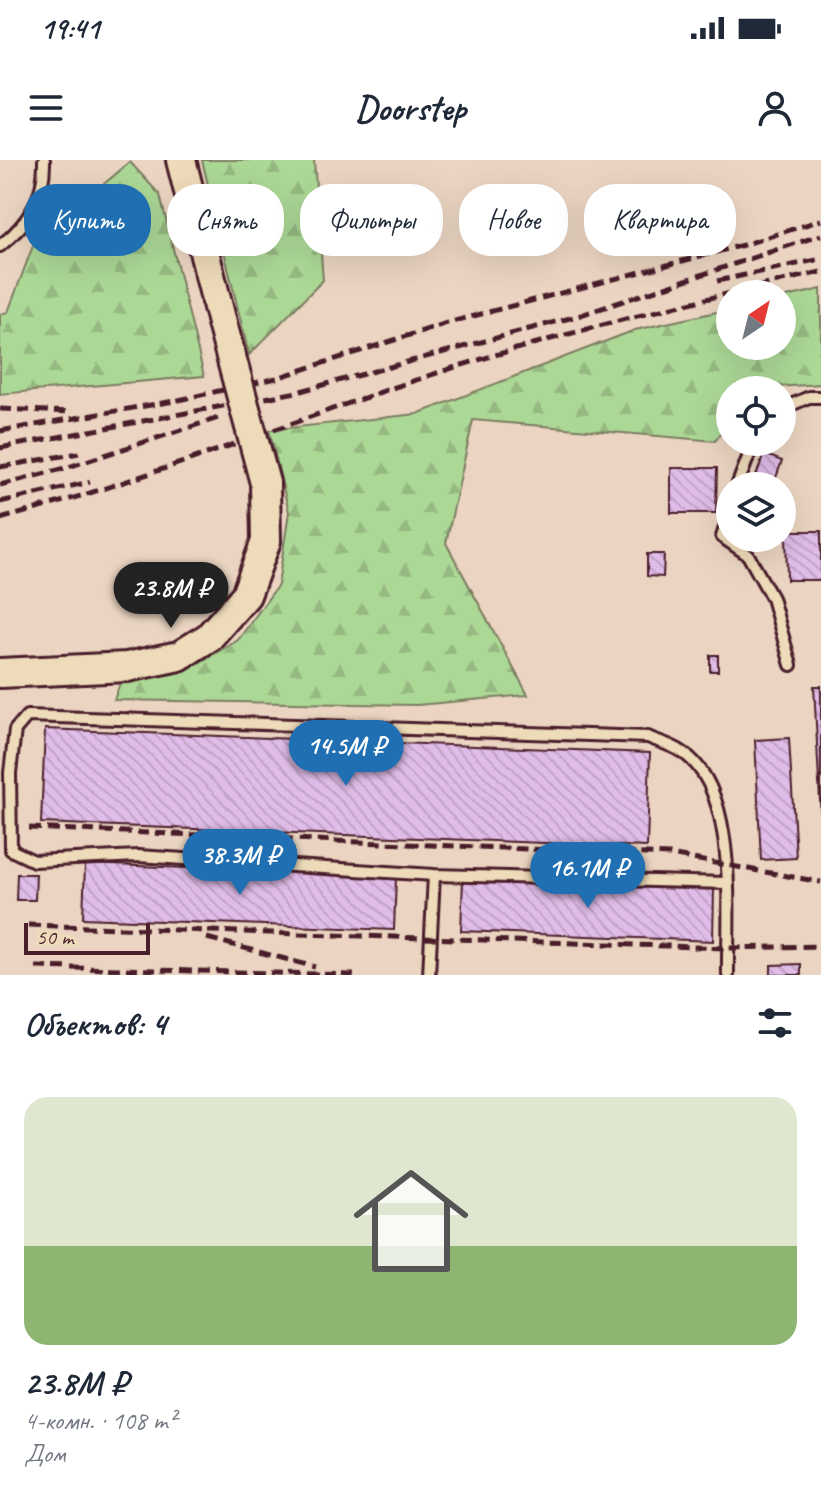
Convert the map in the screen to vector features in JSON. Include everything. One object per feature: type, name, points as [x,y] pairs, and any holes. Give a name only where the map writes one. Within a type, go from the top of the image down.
[{"type":"main road","points":[[0,673],[127,667],[179,656],[209,637],[246,595],[266,541],[265,483],[181,160]]},
{"type":"lane","points":[[0,246],[18,232],[37,207],[44,160]]},
{"type":"lane","points":[[796,403],[809,397],[821,397]]},
{"type":"lane","points":[[744,552],[772,598],[791,665]]},
{"type":"lane","points":[[726,883],[434,875],[138,856],[34,861],[11,850],[10,773],[15,730],[27,716],[648,737],[684,752],[715,792],[725,844],[726,883],[728,975]]},
{"type":"lane","points":[[429,975],[434,875]]},
{"type":"green space","points":[[202,160],[314,160],[316,184],[300,184],[300,256],[321,256],[323,280],[249,355],[225,256],[284,256],[284,184],[208,184]]},
{"type":"green space","points":[[130,162],[150,184],[104,184]]},
{"type":"green space","points":[[151,185],[160,195],[167,224],[167,256],[175,256],[204,376],[0,394],[0,314],[8,312],[29,256],[151,256]]},
{"type":"green space","points":[[821,289],[821,384],[796,386],[796,376],[716,376],[715,441],[473,420],[446,543],[528,695],[417,705],[114,700],[121,681],[183,672],[238,640],[278,585],[289,512],[269,430],[417,414],[635,330],[716,312],[716,360],[796,360],[796,295]]},
{"type":"building","points":[[763,456],[782,461],[778,472],[757,472]]},
{"type":"building","points":[[671,468],[717,468],[716,513],[671,513]]},
{"type":"building","points":[[796,531],[821,531],[821,580],[787,580],[786,552],[796,552]]},
{"type":"building","points":[[647,554],[664,554],[663,577],[647,576]]},
{"type":"building","points":[[710,655],[718,655],[718,671],[710,671]]},
{"type":"building","points":[[814,686],[821,686],[821,820]]},
{"type":"building","points":[[45,729],[650,753],[647,847],[41,823]]},
{"type":"building","points":[[789,738],[796,858],[761,860],[755,740]]},
{"type":"building","points":[[85,864],[396,876],[394,930],[83,918]]},
{"type":"building","points":[[17,874],[36,874],[35,900],[16,900]]},
{"type":"building","points":[[463,879],[714,889],[713,941],[461,931]]},
{"type":"building","points":[[801,964],[801,975],[771,975],[771,965]]},
{"type":"railway","points":[[0,431],[174,401],[277,378],[447,323],[743,245],[821,220]]},
{"type":"railway","points":[[0,448],[297,392],[581,315],[821,235]]},
{"type":"railway","points":[[722,280],[821,259]]},
{"type":"railway","points":[[0,519],[116,485],[504,352],[821,272]]},
{"type":"railway","points":[[0,409],[72,412]]},
{"type":"railway","points":[[0,485],[62,469],[221,417]]},
{"type":"railway","points":[[0,467],[79,453]]},
{"type":"railway","points":[[0,502],[90,482]]},
{"type":"railway","points":[[29,828],[670,855],[821,882]]},
{"type":"railway","points":[[28,925],[727,948],[821,946]]},
{"type":"railway","points":[[207,938],[315,967]]},
{"type":"railway","points":[[36,967],[355,975]]}]
